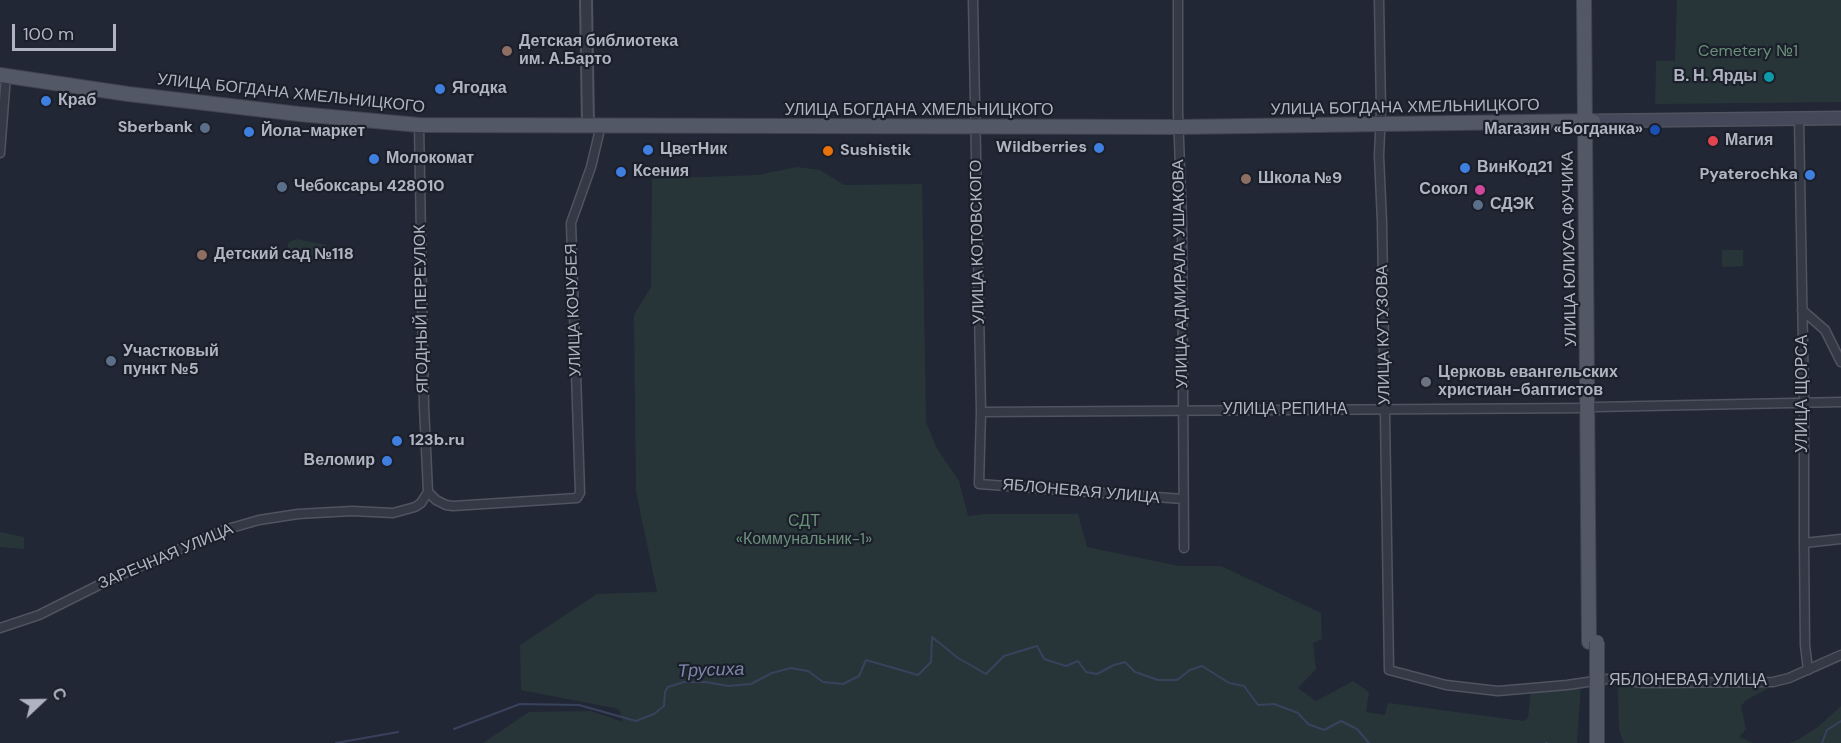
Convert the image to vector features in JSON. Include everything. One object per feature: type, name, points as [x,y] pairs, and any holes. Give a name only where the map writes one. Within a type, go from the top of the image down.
[{"type":"main road","name":"УЛИЦА ЮЛИУСА ФУЧИКА","points":[[1584,0],[1589,121],[1593,642]]},
{"type":"main road","name":"УЛИЦА ЮЛИУСА ФУЧИКА","points":[[1589,121],[1592,0]]},
{"type":"main road","name":"УЛИЦА БОГДАНА ХМЕЛЬНИЦКОГО","points":[[3,75],[147,96],[419,125],[1178,127],[1841,118]]},
{"type":"main road","points":[[1590,743],[1593,642]]},
{"type":"main road","points":[[1593,642],[1597,743]]},
{"type":"street","points":[[586,0],[595,125]]},
{"type":"street","name":"УЛИЦА КОТОВСКОГО","points":[[972,0],[981,412],[980,484]]},
{"type":"street","name":"УЛИЦА АДМИРАЛА УШАКОВА","points":[[1178,0],[1184,548]]},
{"type":"street","name":"УЛИЦА КУТУЗОВА","points":[[1379,0],[1379,156],[1383,222],[1389,670]]},
{"type":"street","points":[[0,153],[3,75]]},
{"type":"street","name":"УЛИЦА ЩОРСА","points":[[1799,118],[1803,310],[1805,645],[1808,670]]},
{"type":"street","name":"ЯГОДНЫЙ ПЕРЕУЛОК","points":[[419,125],[424,406],[428,492]]},
{"type":"street","name":"УЛИЦА КОЧУБЕЯ","points":[[428,492],[436,500],[453,506],[577,498],[580,493],[571,223],[591,167],[595,125]]},
{"type":"street","points":[[1803,310],[1837,344],[1841,362]]},
{"type":"street","name":"УЛИЦА РЕПИНА","points":[[981,412],[1592,407],[1841,402]]},
{"type":"street","name":"ЯБЛОНЕВАЯ УЛИЦА","points":[[980,484],[1183,499]]},
{"type":"street","name":"ЗАРЕЧНАЯ УЛИЦА","points":[[0,628],[39,615],[111,579],[230,528],[259,520],[298,514],[352,511],[393,513],[415,507],[428,492]]},
{"type":"street","points":[[1804,543],[1841,539]]},
{"type":"street","name":"ЯБЛОНЕВАЯ УЛИЦА","points":[[1389,670],[1446,685],[1498,691],[1615,678],[1642,683],[1773,682],[1841,655]]},
{"type":"green space","name":"Cemetery №1","points":[[1677,0],[1841,0],[1841,102],[1655,104],[1656,61],[1675,61]]},
{"type":"green space","name":"СДТ «Коммунальник-1»","points":[[797,167],[820,170],[844,185],[922,184],[926,422],[937,449],[959,481],[968,516],[1078,514],[1087,547],[1179,566],[1221,566],[1321,613],[1322,639],[1313,643],[1316,669],[1298,688],[1316,701],[1353,681],[1369,692],[1366,712],[1385,715],[1388,703],[1524,721],[1528,718],[1531,691],[1581,684],[1577,743],[483,743],[529,712],[591,711],[623,722],[619,709],[521,690],[520,645],[597,594],[657,592],[636,491],[634,315],[651,287],[652,179],[758,175]]},
{"type":"green space","points":[[296,239],[326,245],[324,259],[321,261],[293,257],[288,253],[287,248],[289,242]]},
{"type":"green space","points":[[1722,250],[1743,250],[1743,266],[1722,267]]},
{"type":"green space","points":[[0,532],[24,537],[24,549],[0,547]]},
{"type":"green space","points":[[1634,682],[1642,689],[1737,683],[1746,687],[1768,684],[1767,689],[1746,700],[1741,706],[1746,729],[1739,737],[1753,743],[1624,743],[1619,730],[1618,685]]},
{"type":"green space","points":[[1841,706],[1841,743],[1790,743],[1818,727]]},
{"type":"waterway","name":"Трусиха","points":[[454,729],[520,704],[579,705],[636,721],[654,714],[664,706],[665,692],[668,687],[684,682],[706,682],[728,686],[751,684],[772,673],[791,668],[808,671],[823,682],[843,684],[859,676],[866,660],[918,675],[931,662],[932,637],[958,658],[986,674],[1004,656],[1037,646],[1044,659],[1066,666],[1078,661],[1086,672],[1097,674],[1125,662],[1135,672],[1158,680],[1177,680],[1190,670],[1202,666],[1229,683],[1244,686],[1258,705],[1274,704],[1298,713],[1308,724],[1324,730],[1341,721],[1357,729],[1369,743]]},
{"type":"waterway","name":"Трусиха","points":[[1822,743],[1827,730],[1841,721]]},
{"type":"waterway","name":"Трусиха","points":[[336,743],[398,732]]},
{"type":"place","name":"Детская библиотека им. А.Барто","points":[[507,51]]},
{"type":"place","name":"В. Н. Ярды","points":[[1769,77]]},
{"type":"place","name":"Ягодка","points":[[440,89]]},
{"type":"place","name":"Краб","points":[[46,101]]},
{"type":"place","name":"Sberbank","points":[[205,128]]},
{"type":"place","name":"Магазин «Богданка»","points":[[1655,130]]},
{"type":"place","name":"Йола-маркет","points":[[249,132]]},
{"type":"place","name":"Магия","points":[[1713,141]]},
{"type":"place","name":"Wildberries","points":[[1099,148]]},
{"type":"place","name":"ЦветНик","points":[[648,150]]},
{"type":"place","name":"Sushistik","points":[[828,151]]},
{"type":"place","name":"Молокомат","points":[[374,159]]},
{"type":"place","name":"ВинКод21","points":[[1465,168]]},
{"type":"place","name":"Ксения","points":[[621,172]]},
{"type":"place","name":"Pyaterochka","points":[[1810,175]]},
{"type":"place","name":"Школа №9","points":[[1246,179]]},
{"type":"place","name":"Чебоксары 428010","points":[[282,187]]},
{"type":"place","name":"Сокол","points":[[1480,190]]},
{"type":"place","name":"СДЭК","points":[[1478,205]]},
{"type":"place","name":"Детский сад №118","points":[[202,255]]},
{"type":"place","name":"Участковый пункт №5","points":[[111,361]]},
{"type":"place","name":"Церковь евангельских христиан-баптистов","points":[[1426,382]]},
{"type":"place","name":"123b.ru","points":[[397,441]]},
{"type":"place","name":"Веломир","points":[[387,461]]}]
